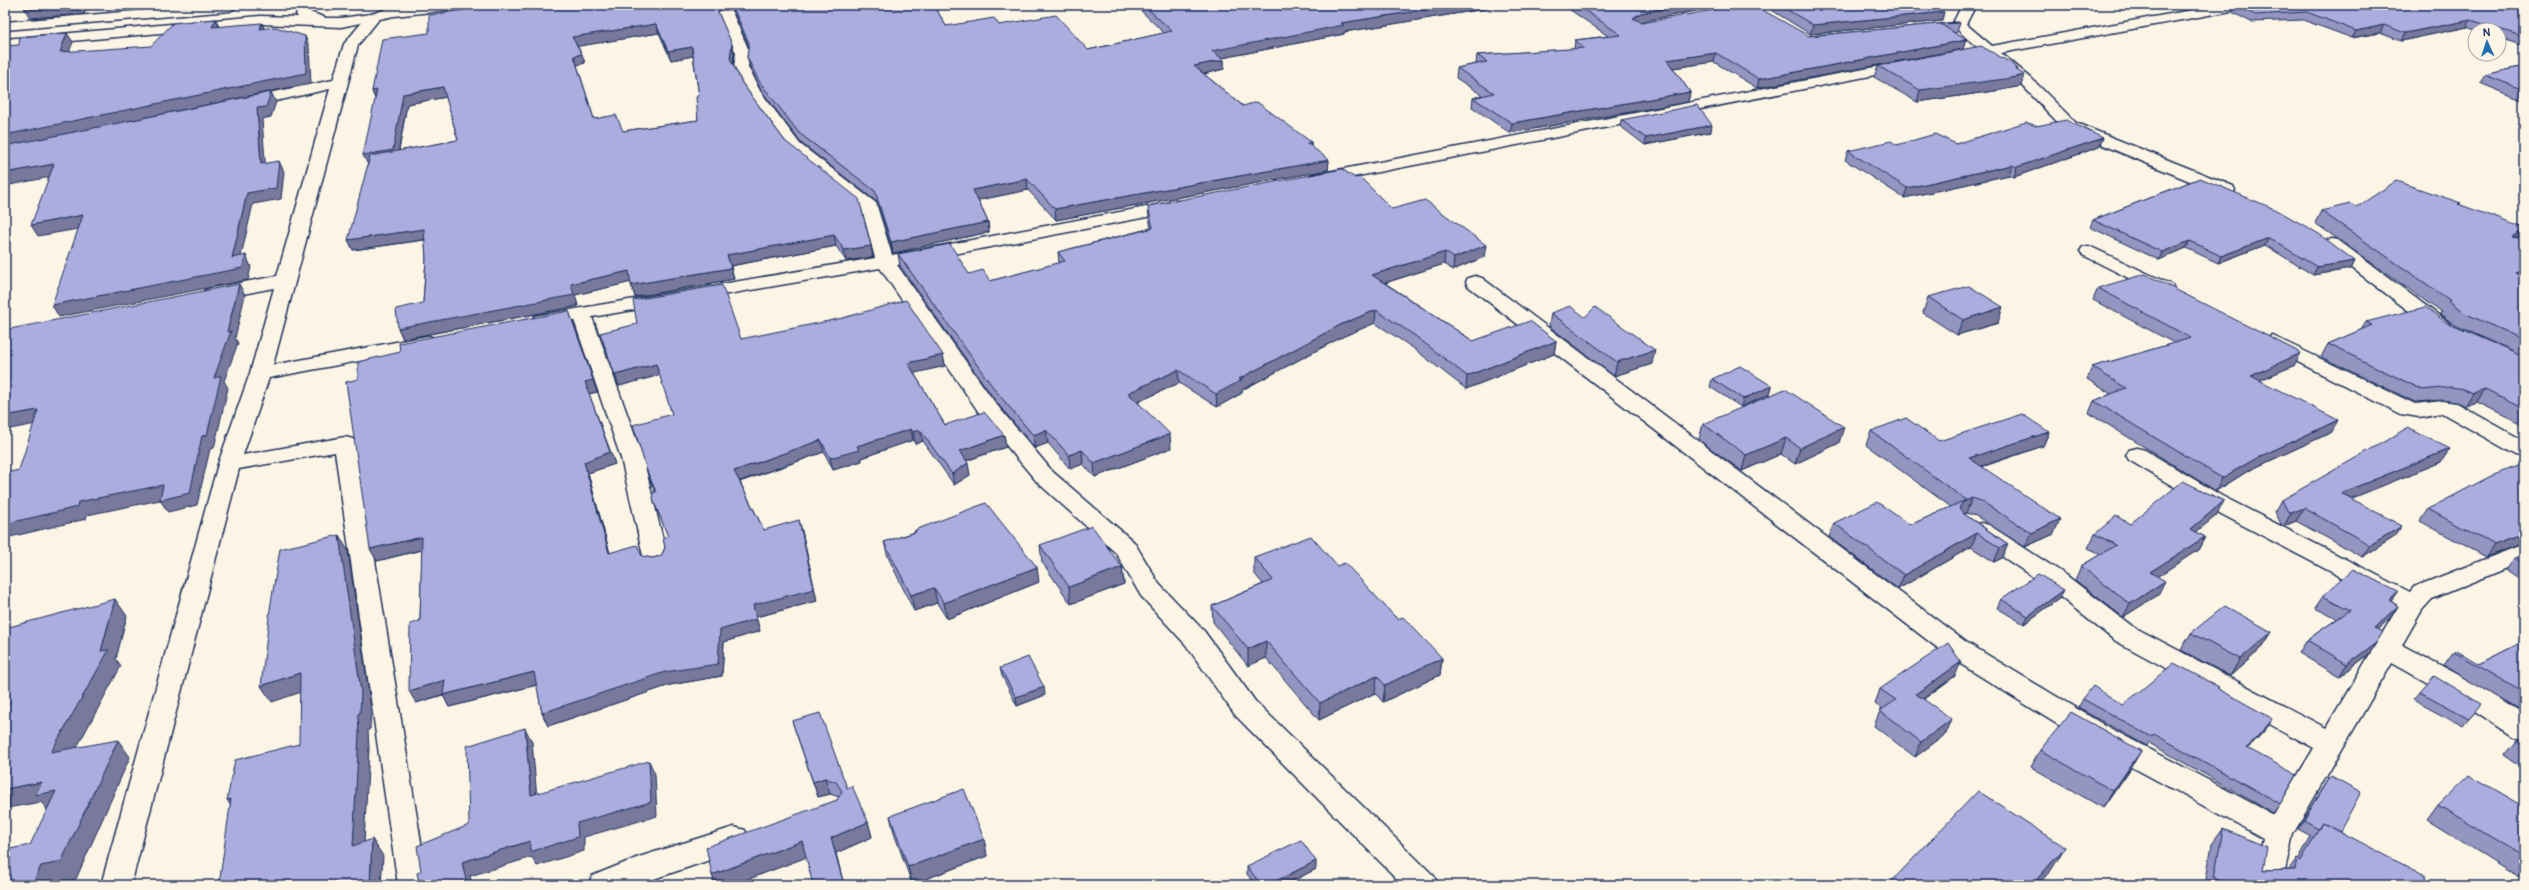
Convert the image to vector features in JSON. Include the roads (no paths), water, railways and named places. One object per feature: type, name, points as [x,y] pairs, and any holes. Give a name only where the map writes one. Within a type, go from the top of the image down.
[{"type":"main road","points":[[307,5],[304,14],[309,18],[321,21]]},
{"type":"main road","points":[[389,14],[410,5]]},
{"type":"main road","points":[[5,43],[260,20],[337,22],[460,5]]},
{"type":"main road","points":[[1969,5],[1952,26],[1987,50],[2026,80],[2070,126],[2243,196]]},
{"type":"main road","points":[[1299,182],[1932,60],[2242,5]]},
{"type":"main road","points":[[5,26],[241,6]]},
{"type":"main road","points":[[1705,10],[1759,8]]},
{"type":"main road","points":[[726,12],[743,53],[741,67],[753,92],[794,147],[870,207],[884,262],[988,409],[1045,477],[1125,548],[1150,590],[1195,638],[1245,708],[1423,885]]},
{"type":"main road","points":[[116,885],[229,464],[260,373],[339,83],[351,44],[373,18]]},
{"type":"main road","points":[[337,22],[351,44]]},
{"type":"main road","points":[[228,106],[339,83]]},
{"type":"main road","points":[[526,323],[884,262],[1197,202]]},
{"type":"main road","points":[[2322,236],[2454,333]]},
{"type":"main road","points":[[2089,251],[2181,297]]},
{"type":"main road","points":[[192,298],[286,280]]},
{"type":"main road","points":[[1475,282],[1957,649],[2094,733],[2279,832]]},
{"type":"main road","points":[[581,313],[632,458],[656,560]]},
{"type":"main road","points":[[2260,335],[2409,409],[2418,411],[2438,406],[2448,408],[2524,450]]},
{"type":"main road","points":[[260,373],[448,338]]},
{"type":"main road","points":[[229,464],[345,444],[413,885]]},
{"type":"main road","points":[[2137,455],[2221,505],[2413,604]]},
{"type":"main road","points":[[1967,522],[2057,581],[2123,634],[2329,744]]},
{"type":"main road","points":[[2267,885],[2279,832],[2329,744],[2413,604],[2423,593],[2524,552]]},
{"type":"main road","points":[[2387,648],[2470,694],[2524,729]]},
{"type":"main road","points":[[603,885],[639,870],[756,831]]}]
